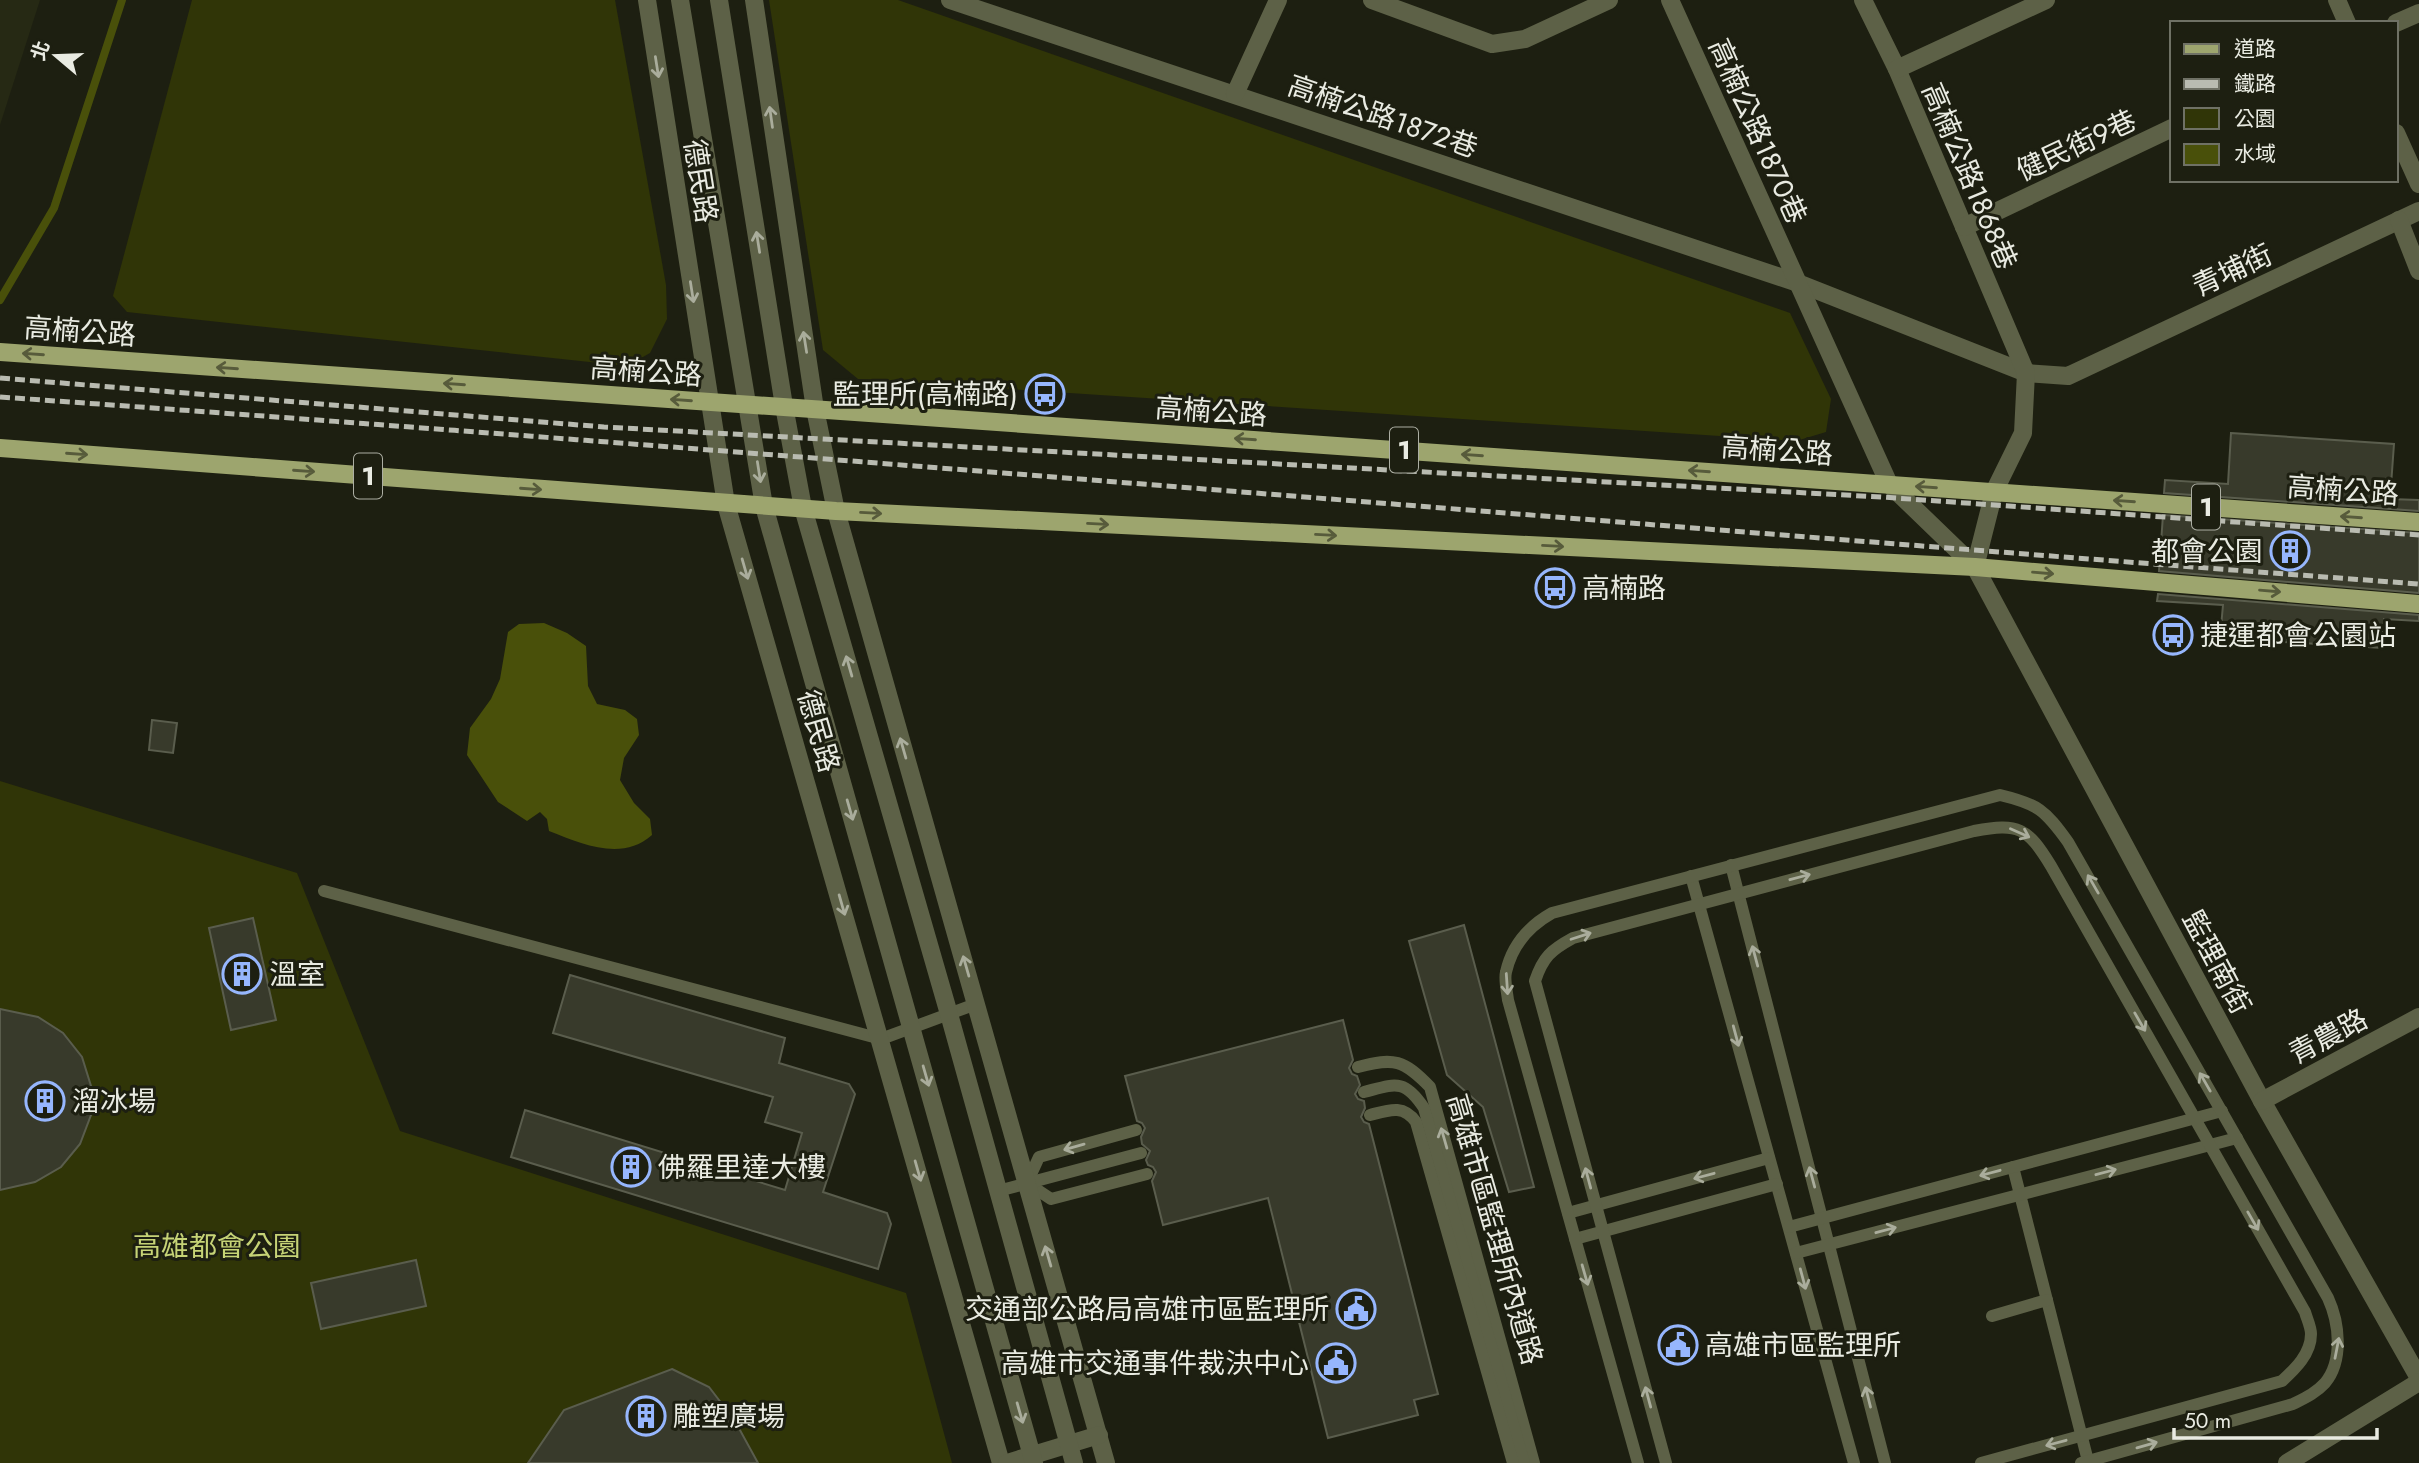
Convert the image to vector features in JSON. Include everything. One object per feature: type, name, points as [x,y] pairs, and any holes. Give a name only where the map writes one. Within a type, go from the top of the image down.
[{"type":"main road","name":"高楠公路","points":[[0,352],[2419,522]]},
{"type":"main road","name":"1","points":[[5,448],[836,511],[1975,567],[2419,604]]},
{"type":"street","name":"德民路","points":[[647,0],[726,503],[1001,1463]]},
{"type":"street","name":"德民路","points":[[680,0],[764,506],[1033,1459]]},
{"type":"street","name":"德民路","points":[[719,0],[784,406],[803,508],[949,1014],[1074,1463]]},
{"type":"street","points":[[754,0],[815,409],[836,511],[1107,1463]]},
{"type":"street","name":"高楠公路1872巷","points":[[950,0],[1798,283],[2026,373],[2068,376]]},
{"type":"street","points":[[1236,94],[1279,0]]},
{"type":"street","points":[[1372,0],[1492,44],[1525,39],[1609,0]]},
{"type":"street","name":"高楠公路1870巷","points":[[1670,0],[1889,484]]},
{"type":"street","name":"高楠公路1868巷","points":[[1863,0],[1897,69],[2026,373]]},
{"type":"street","points":[[1897,69],[2046,0]]},
{"type":"street","points":[[2337,0],[2346,21]]},
{"type":"street","points":[[2398,22],[2419,13]]},
{"type":"street","name":"健民街9巷","points":[[1964,227],[2170,129]]},
{"type":"street","points":[[2398,137],[2419,184]]},
{"type":"street","name":"青埔街","points":[[2068,376],[2419,211]]},
{"type":"street","points":[[2399,220],[2419,271]]},
{"type":"street","points":[[1975,567],[1994,492],[2023,433],[2026,373]]},
{"type":"street","name":"監理南街","points":[[1889,484],[1975,567],[2262,1101],[2419,1380]]},
{"type":"street","name":"青農路","points":[[2262,1101],[2419,1017]]},
{"type":"street","points":[[2287,1463],[2419,1380]]},
{"type":"street","points":[[1007,1463],[1033,1459],[1099,1435]]},
{"type":"lane","points":[[1638,1463],[1508,999],[1505,974],[1512,955],[1522,937],[1537,922],[1552,913],[2000,795],[2029,802],[2049,816],[2068,842],[2334,1311],[2339,1335],[2328,1380],[2315,1393],[2293,1404],[2084,1462],[2081,1436],[2014,1167]]},
{"type":"lane","points":[[1666,1463],[1535,982],[1542,961],[1573,938],[1974,831],[2002,826],[2019,830],[2035,840],[2305,1312],[2311,1334],[2306,1354],[2282,1381],[1981,1463]]},
{"type":"lane","points":[[1731,865],[1885,1463]]},
{"type":"lane","points":[[1691,876],[1854,1463]]},
{"type":"lane","points":[[324,891],[881,1039],[976,1004]]},
{"type":"lane","name":"高雄市區監理所內道路","points":[[1358,1067],[1382,1060],[1396,1062],[1407,1066],[1430,1087],[1534,1463]]},
{"type":"lane","name":"高雄市區監理所內道路","points":[[1364,1093],[1395,1085],[1405,1087],[1414,1093],[1424,1108],[1524,1463]]},
{"type":"lane","name":"高雄市區監理所內道路","points":[[1370,1115],[1399,1109],[1410,1114],[1416,1122],[1513,1463]]},
{"type":"lane","points":[[1789,1227],[2222,1111]]},
{"type":"lane","points":[[1027,1183],[1039,1157],[1136,1129]]},
{"type":"lane","points":[[1796,1253],[2237,1138]]},
{"type":"lane","points":[[998,1191],[1141,1153]]},
{"type":"lane","points":[[1568,1213],[1769,1158]]},
{"type":"lane","points":[[1027,1183],[1051,1199],[1147,1174]]},
{"type":"lane","points":[[1575,1239],[1777,1184]]},
{"type":"lane","points":[[1992,1316],[2047,1300]]},
{"type":"shaded area","points":[[0,0],[40,0],[0,125]]},
{"type":"green space","points":[[192,0],[615,0],[666,285],[667,319],[650,353],[627,366],[127,312],[113,296]]},
{"type":"green space","points":[[769,0],[898,0],[1790,313],[1831,399],[1826,432],[1796,441],[858,379],[823,350]]},
{"type":"green space","name":"高雄都會公園","points":[[0,781],[297,873],[400,1131],[906,1293],[952,1463],[0,1463]]},
{"type":"water","points":[[544,623],[567,633],[586,646],[588,686],[597,704],[625,710],[637,719],[639,735],[624,758],[620,780],[634,803],[650,819],[652,835],[628,848],[588,845],[549,831],[547,819],[540,812],[527,821],[498,802],[467,755],[470,728],[491,699],[500,679],[508,632],[519,624]]},
{"type":"building","points":[[2231,433],[2394,444],[2390,499],[2419,500],[2419,511],[2164,493],[2165,480],[2228,484]]},
{"type":"building","points":[[2163,515],[2419,533],[2419,593],[2159,571]]},
{"type":"building","points":[[2158,594],[2419,615],[2419,621],[2384,619],[2382,648],[2220,638],[2223,605],[2157,601]]},
{"type":"building","points":[[152,720],[177,723],[173,753],[149,750]]},
{"type":"building","name":"溫室","points":[[253,918],[276,1020],[231,1030],[209,928]]},
{"type":"building","points":[[1464,925],[1534,1187],[1509,1192],[1483,1107],[1447,1075],[1409,941]]},
{"type":"building","name":"佛羅里達大樓","points":[[570,975],[785,1038],[779,1063],[849,1084],[855,1094],[823,1192],[887,1213],[891,1224],[878,1269],[511,1157],[525,1110],[785,1190],[802,1133],[765,1122],[773,1097],[553,1033]]},
{"type":"building","name":"溜冰場","points":[[0,1009],[38,1017],[63,1033],[82,1057],[91,1086],[91,1115],[80,1144],[61,1167],[35,1182],[0,1190]]},
{"type":"building","name":"交通部公路局高雄市區監理所","points":[[1343,1020],[1353,1060],[1349,1068],[1352,1074],[1357,1076],[1360,1085],[1355,1094],[1358,1099],[1364,1101],[1365,1108],[1361,1117],[1369,1124],[1438,1394],[1414,1400],[1418,1415],[1328,1438],[1268,1198],[1163,1225],[1152,1181],[1156,1172],[1146,1160],[1150,1151],[1142,1144],[1141,1137],[1145,1128],[1137,1121],[1125,1076]]},
{"type":"building","points":[[416,1260],[426,1306],[321,1329],[311,1283]]},
{"type":"building","name":"雕塑廣場","points":[[672,1369],[709,1387],[735,1421],[758,1463],[528,1463],[564,1410]]},
{"type":"waterway","points":[[0,300],[54,208],[122,0]]},
{"type":"railway","points":[[0,378],[604,427],[1881,497],[2419,535]]},
{"type":"railway","points":[[0,397],[2419,584]]},
{"type":"place","name":"監理所(高楠路)","points":[[1045,394]]},
{"type":"place","name":"都會公園","points":[[2290,551]]},
{"type":"place","name":"高楠路","points":[[1555,588]]},
{"type":"place","name":"捷運都會公園站","points":[[2173,635]]},
{"type":"place","name":"溫室","points":[[242,974]]},
{"type":"place","name":"溜冰場","points":[[45,1101]]},
{"type":"place","name":"佛羅里達大樓","points":[[631,1167]]},
{"type":"place","name":"交通部公路局高雄市區監理所","points":[[1356,1309]]},
{"type":"place","name":"高雄市區監理所","points":[[1678,1345]]},
{"type":"place","name":"高雄市交通事件裁決中心","points":[[1336,1363]]},
{"type":"place","name":"雕塑廣場","points":[[646,1416]]}]
